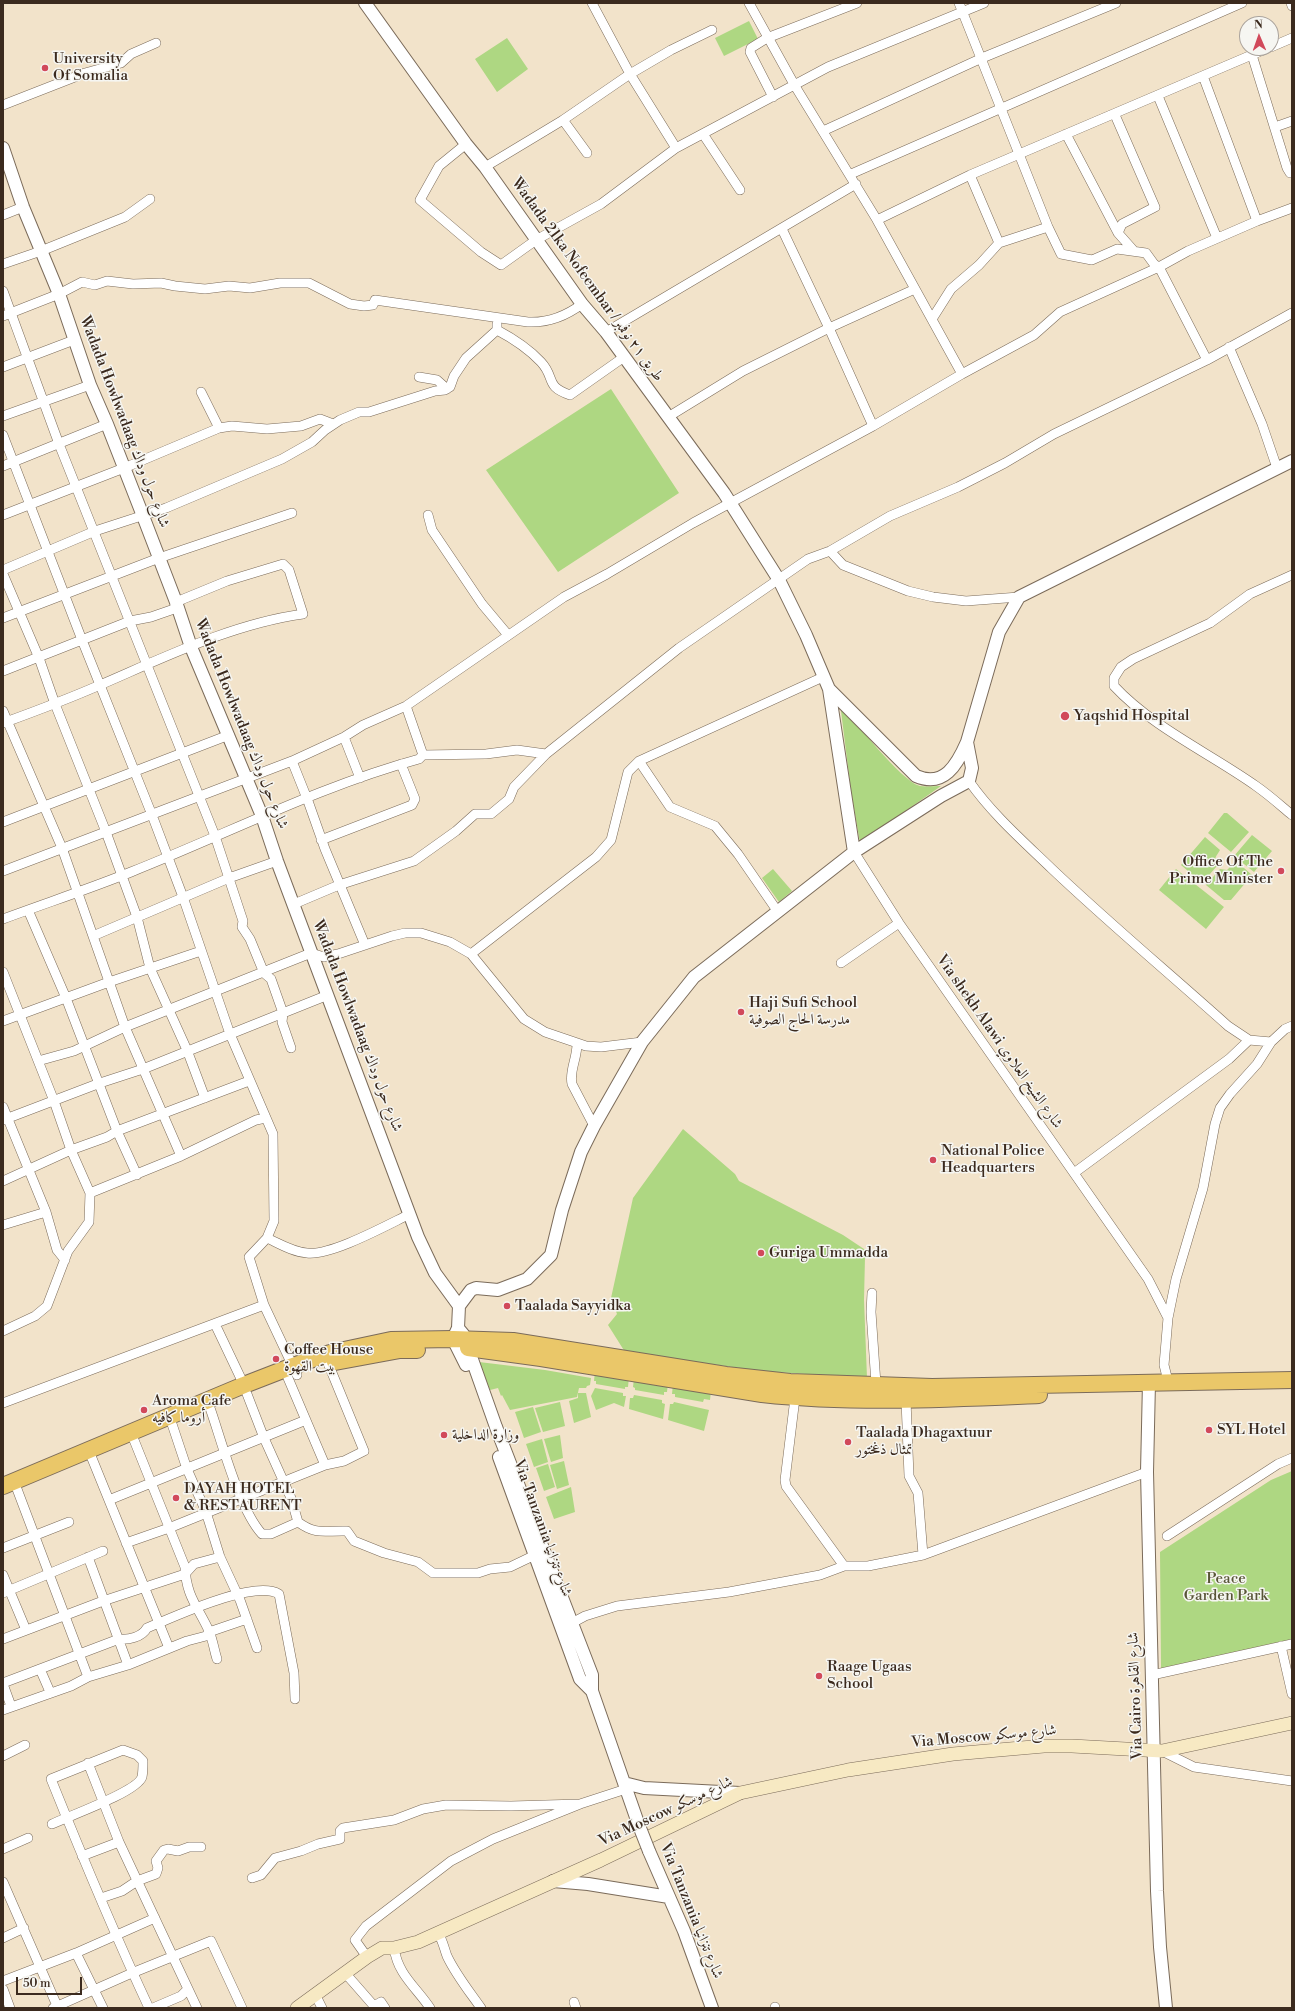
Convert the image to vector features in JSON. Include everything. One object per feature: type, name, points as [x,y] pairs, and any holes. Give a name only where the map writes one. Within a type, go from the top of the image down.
[{"type":"highway","points":[[293,1373],[337,1351],[391,1340],[460,1340],[600,1362],[762,1394],[795,1398],[848,1392],[876,1384],[932,1387],[1288,1385]]},
{"type":"highway","points":[[8,1490],[245,1390],[293,1373],[328,1363],[460,1340]]},
{"type":"highway","points":[[600,1362],[790,1382],[906,1400],[1158,1386]]},
{"type":"highway","points":[[91,1454],[134,1440],[210,1408],[245,1390]]},
{"type":"main road","name":"Via Moscow شارع موسكو","points":[[297,2008],[346,1974],[367,1956],[382,1948],[394,1948],[418,1942],[601,1860],[740,1793],[848,1770],[953,1754],[1044,1746],[1108,1746],[1158,1750],[1292,1723]]},
{"type":"street","name":"Wadada 21ka Nofeembar / طريق ٢١ نوفمبر","points":[[365,3],[466,144],[485,167],[582,304],[606,332],[730,503],[779,580],[806,635],[829,690]]},
{"type":"street","points":[[592,3],[630,74],[676,148]]},
{"type":"street","points":[[749,3],[767,38],[795,86],[851,174],[962,374]]},
{"type":"street","points":[[774,97],[750,52],[753,45],[767,38],[857,3]]},
{"type":"street","points":[[959,3],[1048,227],[1061,254],[1092,260],[1117,249],[1146,253],[1154,264],[1159,267],[1207,360]]},
{"type":"street","points":[[466,144],[440,166],[420,200],[481,252],[500,265],[536,240],[601,204],[676,148],[795,86],[828,67],[963,13],[984,3]]},
{"type":"street","points":[[823,131],[982,58],[1116,3]]},
{"type":"street","points":[[851,174],[1242,3]]},
{"type":"street","points":[[485,167],[563,120],[630,74],[671,50],[712,30]]},
{"type":"street","points":[[1279,44],[1292,38]]},
{"type":"street","points":[[3,105],[78,76],[121,62],[131,54],[156,43]]},
{"type":"street","points":[[877,220],[970,175],[1115,115],[1250,56]]},
{"type":"street","points":[[1252,56],[1287,168],[1290,173],[1292,173]]},
{"type":"street","points":[[1203,76],[1257,221]]},
{"type":"street","points":[[1158,96],[1217,238]]},
{"type":"street","points":[[1115,115],[1155,207],[1122,224],[1118,234]]},
{"type":"street","points":[[563,120],[586,153]]},
{"type":"street","points":[[1275,127],[1292,121]]},
{"type":"street","points":[[703,134],[740,190]]},
{"type":"street","points":[[1066,134],[1118,234],[1134,252]]},
{"type":"street","name":"Wadada Howlwadaag شارع حول وداك","points":[[3,148],[6,162],[23,208],[59,294],[90,385],[143,516],[176,602],[191,647],[262,816],[277,861],[410,1214],[432,1267],[459,1306]]},
{"type":"street","points":[[970,175],[999,243]]},
{"type":"street","points":[[606,332],[856,184]]},
{"type":"street","points":[[3,264],[125,217],[150,199]]},
{"type":"street","points":[[3,215],[23,208]]},
{"type":"street","points":[[3,871],[292,761],[344,737],[363,725],[406,706],[564,597],[607,574],[693,523],[873,426],[962,374],[1034,335],[1060,312],[1159,267],[1217,238],[1292,208]]},
{"type":"street","points":[[932,319],[951,289],[979,265],[999,243],[1048,227]]},
{"type":"street","points":[[782,229],[873,426]]},
{"type":"street","points":[[7,315],[59,294],[82,282],[95,285],[107,280],[133,284],[161,282],[175,286],[205,289],[228,286],[250,288],[280,283],[309,283],[350,304],[368,306],[373,305],[375,300],[498,318],[538,322],[549,321],[574,310],[582,304]]},
{"type":"street","points":[[668,417],[743,371],[829,328],[914,289]]},
{"type":"street","points":[[3,291],[7,315],[27,358],[59,444],[130,621],[145,665],[215,836],[243,921],[242,928],[250,939],[264,972],[271,979],[284,1013],[282,1022],[291,1048]]},
{"type":"street","points":[[294,904],[339,885],[414,861],[456,831],[475,814],[491,814],[509,799],[514,787],[546,754],[679,648],[808,559],[830,551],[890,516],[958,487],[1005,463],[1054,434],[1207,360],[1292,313]]},
{"type":"street","points":[[3,570],[94,531],[143,516],[282,460],[312,442],[333,424],[359,412],[369,412],[447,389],[450,387],[454,376],[466,358],[497,330],[498,318]]},
{"type":"street","points":[[497,330],[510,336],[530,351],[545,367],[553,386],[570,395],[624,357]]},
{"type":"street","points":[[3,367],[74,340]]},
{"type":"street","points":[[1229,347],[1262,424],[1277,468]]},
{"type":"street","points":[[419,377],[437,380],[447,389]]},
{"type":"street","points":[[3,416],[90,385]]},
{"type":"street","points":[[201,392],[219,428]]},
{"type":"street","points":[[3,515],[30,506],[219,428],[232,426],[267,429],[302,426],[320,418],[333,424]]},
{"type":"street","points":[[3,466],[107,424]]},
{"type":"street","points":[[3,435],[47,551],[168,856],[230,1034],[273,1134],[274,1221],[267,1238],[249,1257],[264,1305],[293,1373],[306,1420],[325,1465]]},
{"type":"street","points":[[830,551],[842,565],[908,591],[933,597],[966,601],[1019,597],[1292,461]]},
{"type":"street","points":[[3,618],[112,575],[292,513]]},
{"type":"street","points":[[428,515],[432,530],[436,537],[482,604],[508,635]]},
{"type":"street","points":[[3,671],[130,621],[151,617],[174,609],[176,602],[227,581],[283,564],[289,570],[303,614],[281,617],[245,627],[145,665],[55,704],[5,722]]},
{"type":"street","points":[[3,574],[38,658],[138,917],[150,968],[187,1050],[205,1098]]},
{"type":"street","points":[[1292,575],[1250,594],[1210,623],[1158,646],[1121,667],[1114,678],[1114,686],[1130,702],[1190,745],[1256,786],[1292,815]]},
{"type":"street","points":[[829,690],[916,776],[925,780],[936,780],[948,772],[959,761],[967,742],[999,632],[1019,597]]},
{"type":"street","points":[[471,954],[596,857],[611,840],[628,772],[638,761],[823,677]]},
{"type":"street","points":[[829,690],[854,852]]},
{"type":"street","points":[[406,706],[423,755]]},
{"type":"street","points":[[3,711],[5,722],[62,848],[125,1027],[181,1156]]},
{"type":"street","points":[[3,822],[133,770],[228,735]]},
{"type":"street","points":[[344,737],[360,778]]},
{"type":"street","points":[[459,1306],[471,1290],[476,1288],[498,1290],[527,1279],[551,1255],[562,1210],[581,1152],[594,1126],[642,1042],[694,977],[854,852],[942,796],[969,781],[972,768],[967,742]]},
{"type":"street","points":[[3,919],[121,876],[262,816],[360,778],[419,759],[423,755],[486,754],[517,750],[546,754]]},
{"type":"street","points":[[292,761],[321,840],[365,945]]},
{"type":"street","points":[[638,761],[670,807],[715,826],[738,854],[778,912]]},
{"type":"street","points":[[321,840],[412,805],[415,799],[401,764]]},
{"type":"street","points":[[969,781],[983,800],[1068,884],[1228,1026],[1249,1040],[1271,1042]]},
{"type":"street","name":"Via shekh Alawi شارع الشيخ العلاوي","points":[[854,852],[899,923],[1148,1279],[1168,1318]]},
{"type":"street","points":[[93,936],[229,878],[277,861]]},
{"type":"street","points":[[28,910],[66,998],[100,1083],[117,1131],[137,1175]]},
{"type":"street","points":[[841,963],[899,923]]},
{"type":"street","points":[[38,1061],[74,1051],[125,1027],[312,953],[324,957],[405,933],[421,932],[450,942],[471,954],[524,1019],[545,1032],[577,1044],[601,1047],[642,1042]]},
{"type":"street","points":[[3,1021],[108,982],[200,951]]},
{"type":"street","points":[[3,972],[54,1101],[71,1150],[90,1193],[89,1222],[68,1251],[47,1306],[35,1316],[3,1331]]},
{"type":"street","points":[[5,1119],[100,1083],[143,1069],[187,1050],[328,995]]},
{"type":"street","name":"Via Cairo شارع القاهرة","points":[[1166,2008],[1156,1891],[1158,1750],[1152,1674],[1147,1472],[1158,1386],[1164,1365],[1168,1318],[1176,1279],[1203,1188],[1220,1108],[1230,1094],[1257,1064],[1271,1042],[1285,1029],[1292,1026]]},
{"type":"street","points":[[1074,1173],[1229,1059],[1249,1040]]},
{"type":"street","points":[[577,1044],[576,1061],[570,1077],[572,1084],[594,1126]]},
{"type":"street","points":[[3,1181],[71,1150],[107,1138],[117,1131],[249,1081]]},
{"type":"street","points":[[3,1107],[5,1119],[46,1212],[57,1250],[65,1260]]},
{"type":"street","points":[[90,1193],[181,1156],[256,1120],[266,1118]]},
{"type":"street","points":[[3,1225],[46,1212]]},
{"type":"street","points":[[267,1238],[293,1250],[318,1253],[337,1247],[410,1214]]},
{"type":"street","points":[[872,1293],[871,1312],[876,1384]]},
{"type":"street","points":[[3,1403],[264,1305]]},
{"type":"street","name":"Via Tanzania شارع تنزانيا","points":[[459,1306],[460,1340],[535,1555],[548,1575],[572,1623],[592,1675],[592,1691],[638,1823],[684,1931],[712,2008]]},
{"type":"street","points":[[215,1324],[291,1498],[298,1522],[308,1529],[316,1532],[347,1532],[354,1541],[384,1553],[418,1562],[433,1573],[478,1574],[490,1569],[510,1567],[535,1555]]},
{"type":"street","name":"Via Tanzania شارع تنزانيا","points":[[460,1340],[548,1575],[580,1679],[592,1691]]},
{"type":"street","points":[[126,1543],[169,1528],[241,1497],[325,1465],[344,1461],[364,1451],[328,1363]]},
{"type":"street","name":"Via Cairo شارع القاهرة","points":[[1158,1386],[1164,1365]]},
{"type":"street","points":[[795,1398],[785,1480],[786,1486],[844,1566]]},
{"type":"street","points":[[906,1400],[909,1476],[918,1493],[923,1555]]},
{"type":"street","points":[[210,1408],[241,1497],[254,1526],[262,1534],[272,1534],[298,1522]]},
{"type":"street","points":[[109,1500],[306,1420]]},
{"type":"street","points":[[172,1424],[187,1469],[206,1512],[220,1556],[248,1619],[257,1648]]},
{"type":"street","points":[[134,1440],[185,1567],[190,1597],[209,1632],[217,1659]]},
{"type":"street","points":[[91,1454],[169,1648]]},
{"type":"street","points":[[1167,1536],[1278,1464],[1292,1458]]},
{"type":"street","points":[[572,1623],[584,1616],[617,1606],[729,1592],[820,1575],[844,1566],[868,1566],[923,1555],[1147,1472]]},
{"type":"street","points":[[8,1490],[34,1536],[88,1677]]},
{"type":"street","points":[[3,1548],[69,1522]]},
{"type":"street","points":[[6,1592],[103,1551]]},
{"type":"street","points":[[3,1639],[103,1601],[185,1574],[194,1564],[220,1556]]},
{"type":"street","points":[[88,1557],[103,1601],[120,1639],[128,1665]]},
{"type":"street","points":[[3,1575],[6,1592],[26,1630]]},
{"type":"street","points":[[248,1619],[209,1632],[206,1636],[169,1648],[128,1665],[88,1677],[7,1708],[3,1684],[79,1653],[120,1639],[125,1640],[139,1636],[144,1633],[147,1628],[236,1594],[270,1590],[279,1594],[292,1660],[295,1700]]},
{"type":"street","points":[[1152,1674],[1292,1644]]},
{"type":"street","points":[[1281,1646],[1292,1694]]},
{"type":"street","points":[[40,1669],[50,1692]]},
{"type":"street","points":[[3,1756],[26,1745]]},
{"type":"street","points":[[52,1824],[67,1817],[104,1802],[133,1787],[142,1778],[143,1761],[137,1755],[123,1750],[51,1779],[67,1817],[82,1856],[132,1973],[149,2008]]},
{"type":"street","points":[[1158,1750],[1194,1767],[1292,1781]]},
{"type":"street","points":[[88,1763],[119,1842],[197,2008]]},
{"type":"street","points":[[367,1956],[355,1940],[366,1926],[451,1861],[493,1839],[625,1786],[740,1793]]},
{"type":"street","points":[[252,1878],[261,1875],[275,1858],[301,1851],[318,1844],[340,1839],[340,1831],[343,1828],[394,1820],[423,1809],[446,1805],[511,1806],[580,1804]]},
{"type":"street","points":[[3,1849],[28,1838]]},
{"type":"street","points":[[82,1856],[119,1842]]},
{"type":"street","points":[[101,1898],[122,1891],[137,1881],[156,1874],[158,1868],[156,1861],[164,1850],[168,1849],[178,1851],[189,1847],[201,1847]]},
{"type":"street","points":[[553,1881],[588,1884],[669,1897]]},
{"type":"street","points":[[4,1888],[24,1928],[56,2007],[132,1973],[211,1941],[242,2008]]},
{"type":"street","points":[[3,1981],[76,1953],[155,1918]]},
{"type":"street","points":[[3,1938],[24,1928]]},
{"type":"street","points":[[438,1933],[460,1979],[481,2008]]},
{"type":"street","points":[[394,1948],[402,1971],[430,2008]]},
{"type":"street","points":[[76,1953],[103,2008]]},
{"type":"street","points":[[346,1974],[374,2006],[381,2002],[385,2008]]},
{"type":"street","points":[[3,1989],[10,2008]]},
{"type":"street","points":[[153,2008],[181,1996],[188,1989]]},
{"type":"street","points":[[316,1996],[322,2008]]},
{"type":"green space","points":[[749,21],[758,39],[724,56],[715,38]]},
{"type":"green space","points":[[507,38],[528,69],[497,92],[475,59]]},
{"type":"green space","points":[[611,389],[679,493],[558,572],[486,470]]},
{"type":"green space","points":[[840,703],[878,749],[901,773],[912,782],[920,786],[941,786],[860,843],[851,791]]},
{"type":"green space","points":[[1224,813],[1227,813],[1249,832],[1231,852],[1208,833]]},
{"type":"green space","points":[[1252,835],[1272,851],[1254,872],[1234,856]]},
{"type":"green space","points":[[1205,837],[1220,850],[1215,859],[1217,866],[1202,883],[1181,865]]},
{"type":"green space","points":[[1236,861],[1252,875],[1231,900],[1224,900],[1206,885],[1220,869],[1227,870]]},
{"type":"green space","points":[[773,869],[792,891],[779,902],[762,878]]},
{"type":"green space","points":[[1176,869],[1224,907],[1206,929],[1159,890]]},
{"type":"green space","points":[[683,1129],[735,1174],[739,1181],[843,1235],[870,1253],[865,1257],[864,1300],[867,1378],[761,1371],[625,1352],[608,1325],[617,1314],[611,1298],[633,1198]]},
{"type":"green space","points":[[479,1362],[545,1370],[591,1378],[590,1385],[586,1388],[579,1388],[577,1397],[510,1410],[498,1388],[490,1390]]},
{"type":"green space","points":[[595,1371],[629,1377],[628,1387],[625,1387],[625,1389],[596,1384],[596,1381],[594,1381]]},
{"type":"green space","points":[[634,1378],[668,1383],[667,1392],[664,1392],[664,1395],[635,1390],[633,1387]]},
{"type":"green space","points":[[673,1384],[711,1391],[710,1400],[704,1399],[703,1402],[675,1397],[675,1394],[672,1394]]},
{"type":"green space","points":[[595,1388],[623,1393],[623,1396],[626,1396],[624,1407],[614,1403],[596,1410],[591,1396]]},
{"type":"green space","points":[[578,1393],[586,1393],[591,1417],[574,1423],[569,1401],[578,1398]]},
{"type":"green space","points":[[634,1395],[662,1400],[662,1403],[665,1404],[663,1419],[629,1409],[630,1398],[633,1398]]},
{"type":"green space","points":[[560,1402],[565,1426],[543,1432],[535,1408]]},
{"type":"green space","points":[[674,1402],[709,1410],[704,1431],[668,1420],[670,1404],[673,1404]]},
{"type":"green space","points":[[533,1407],[541,1432],[524,1438],[515,1412]]},
{"type":"green space","points":[[560,1435],[563,1458],[551,1462],[544,1439]]},
{"type":"green space","points":[[542,1439],[548,1462],[534,1467],[526,1444]]},
{"type":"green space","points":[[564,1461],[569,1485],[557,1489],[550,1465]]},
{"type":"green space","points":[[548,1464],[555,1487],[544,1491],[536,1468]]},
{"type":"green space","name":"Peace Garden Park","points":[[1292,1471],[1292,1641],[1161,1669],[1160,1552],[1271,1480]]},
{"type":"green space","points":[[571,1487],[575,1512],[554,1519],[546,1497]]},
{"type":"place","name":"University Of Somalia","points":[[45,68]]},
{"type":"place","name":"Yaqshid Hospital","points":[[1065,716]]},
{"type":"place","name":"Office Of The Prime Minister","points":[[1281,871]]},
{"type":"place","name":"Haji Sufi School مدرسة الحاج الصوفية","points":[[741,1012]]},
{"type":"place","name":"National Police Headquarters","points":[[933,1160]]},
{"type":"place","name":"Guriga Ummadda","points":[[761,1253]]},
{"type":"place","name":"Taalada Sayyidka","points":[[507,1306]]},
{"type":"place","name":"Coffee House بيت القهوة","points":[[276,1359]]},
{"type":"place","name":"Aroma Cafe أروما كافيه","points":[[144,1410]]},
{"type":"place","name":"SYL Hotel","points":[[1209,1430]]},
{"type":"place","name":"وزارة الداخلية","points":[[444,1435]]},
{"type":"place","name":"Taalada Dhagaxtuur تمثال ذغختور","points":[[848,1442]]},
{"type":"place","name":"DAYAH HOTEL & RESTAURENT","points":[[176,1498]]},
{"type":"place","name":"Raage Ugaas School","points":[[819,1676]]}]
